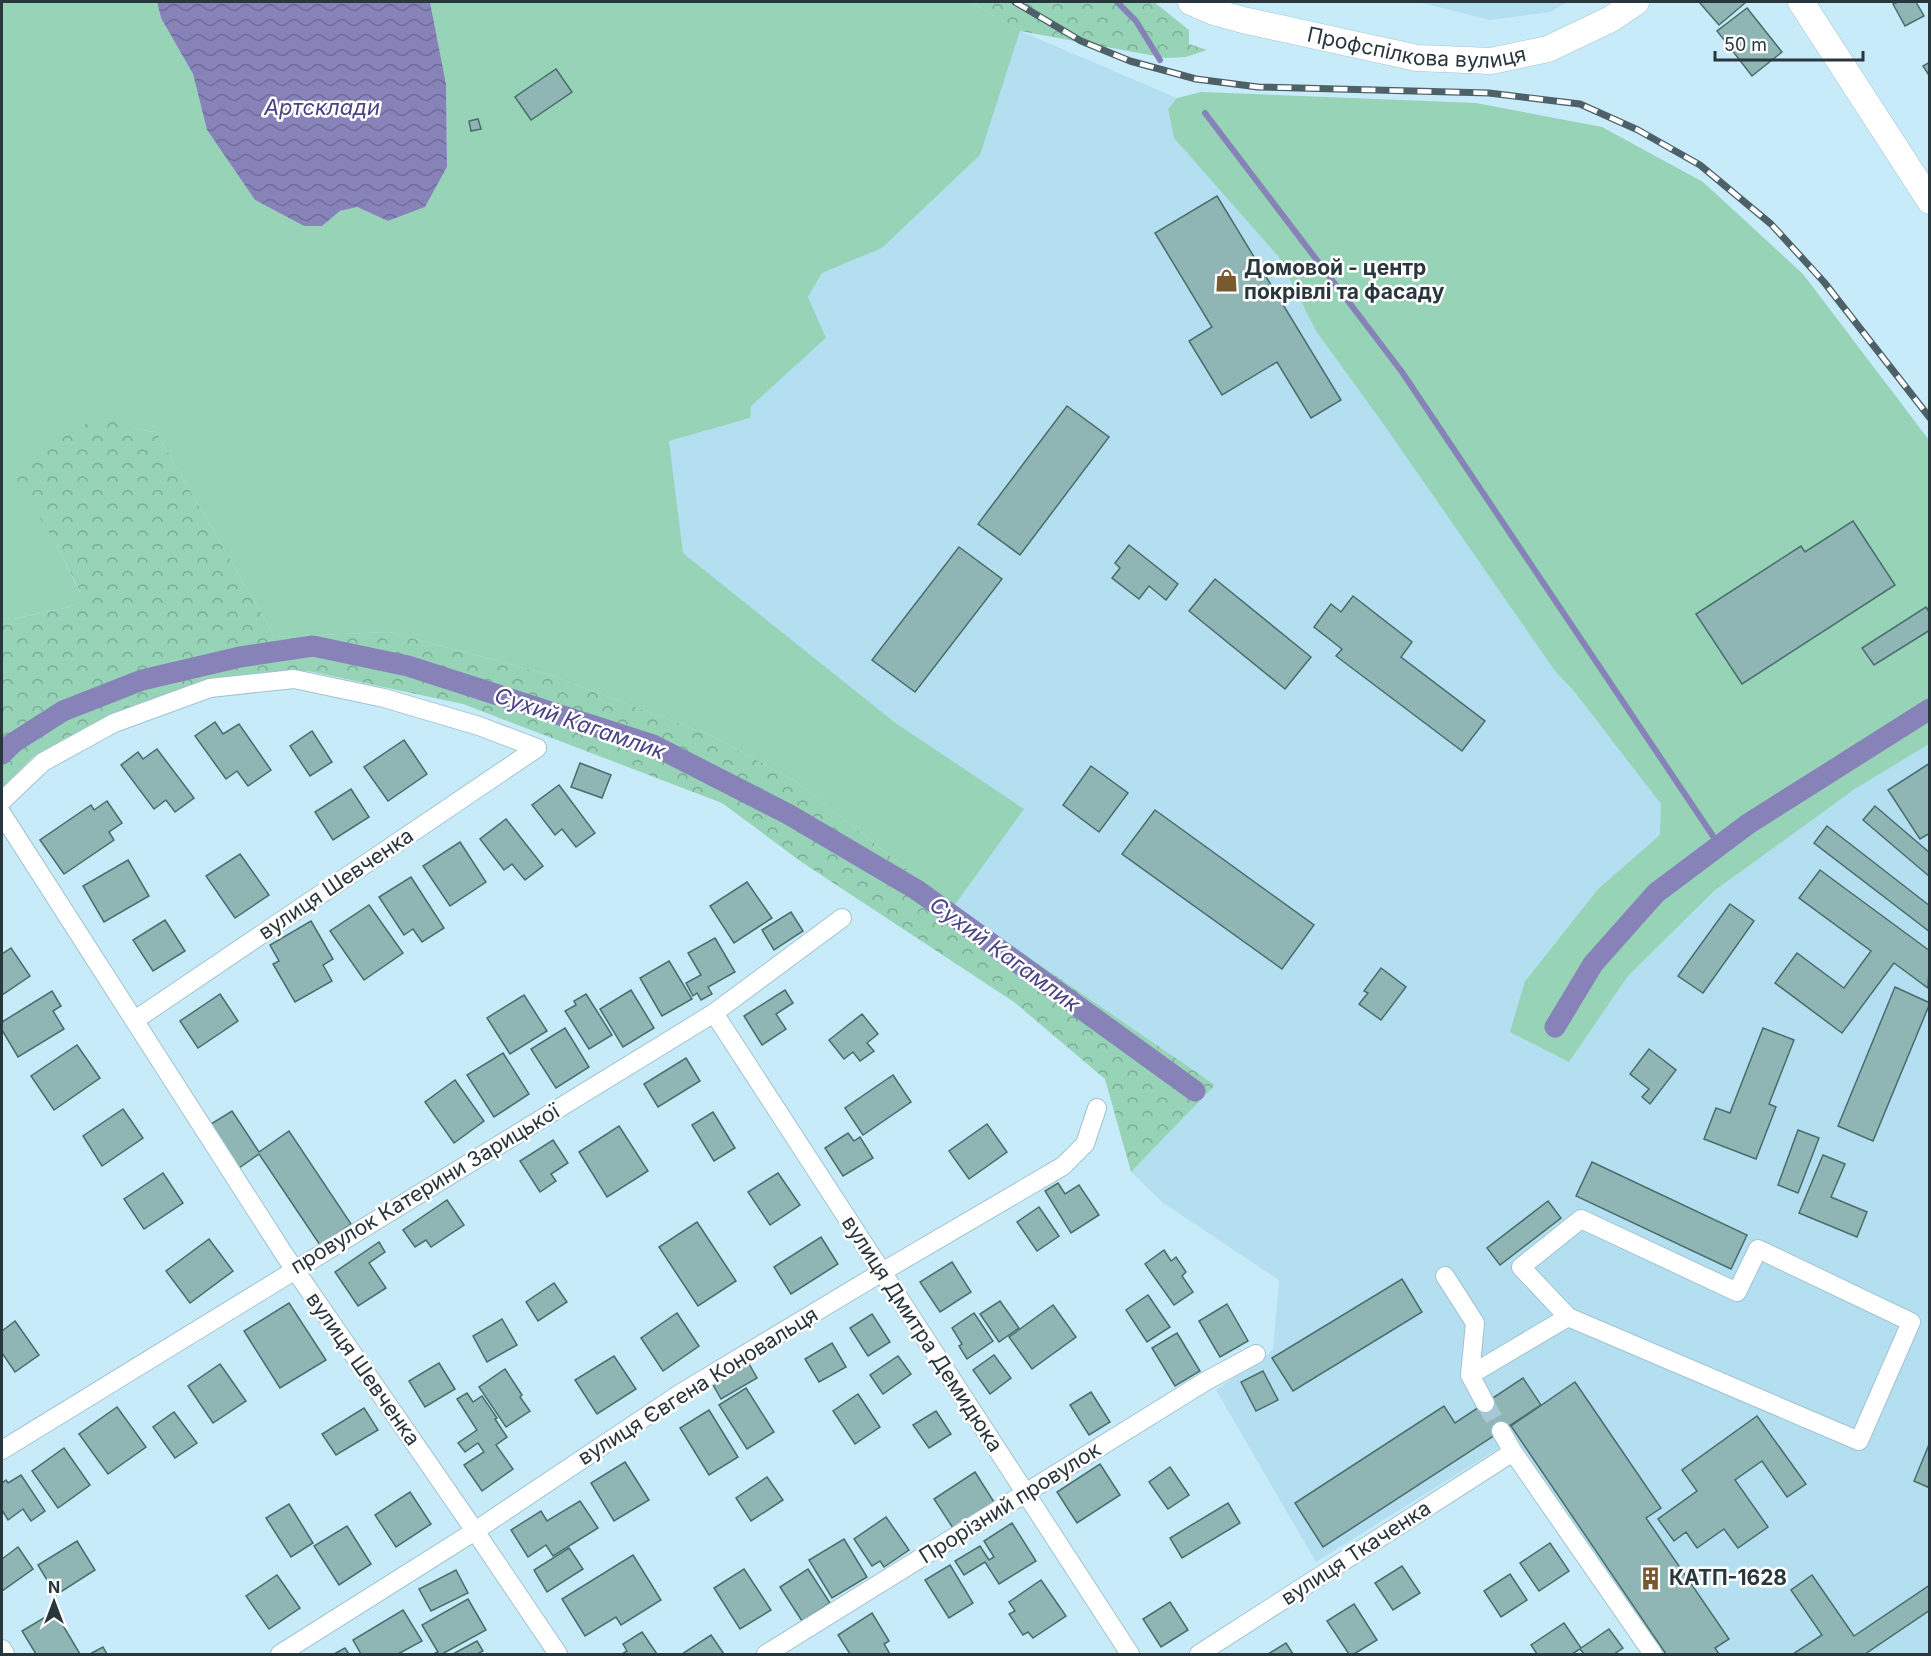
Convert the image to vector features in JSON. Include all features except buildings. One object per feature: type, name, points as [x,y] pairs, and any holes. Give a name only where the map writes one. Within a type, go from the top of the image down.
[{"type":"street","name":"Профспілкова вулиця","points":[[1191,2],[1214,12],[1243,20],[1417,58],[1491,61],[1548,49],[1611,19],[1636,2]]},
{"type":"street","points":[[1801,2],[1929,201]]},
{"type":"street","name":"вулиця Шевченка","points":[[2,801],[43,762],[114,723],[210,688],[294,679],[384,698],[479,726],[537,748],[135,1020]]},
{"type":"street","name":"вулиця Шевченка","points":[[2,814],[294,1269],[558,1654]]},
{"type":"street","name":"провулок Катерини Зарицької","points":[[2,1450],[714,1013],[842,918]]},
{"type":"street","name":"вулиця Дмитра Демидюка","points":[[714,1013],[1130,1654]]},
{"type":"street","name":"вулиця Євгена Коновальця","points":[[280,1654],[475,1531],[681,1393],[1063,1166],[1085,1144],[1096,1107]]},
{"type":"street","points":[[1581,1219],[1737,1292],[1758,1249],[1911,1322],[1859,1442],[1568,1317],[1521,1267],[1581,1219]]},
{"type":"street","points":[[1445,1276],[1475,1323],[1470,1375],[1485,1403]]},
{"type":"street","points":[[1470,1375],[1568,1317]]},
{"type":"street","name":"Прорізний провулок","points":[[766,1654],[1206,1382],[1256,1354]]},
{"type":"street","points":[[1501,1431],[1513,1452],[1653,1654]]},
{"type":"street","name":"вулиця Ткаченка","points":[[1199,1654],[1513,1452]]},
{"type":"street","points":[[2,1649],[5,1654]]},
{"type":"shaded area","points":[[1419,2],[1568,2],[1550,12],[1490,20]]},
{"type":"shaded area","points":[[1020,31],[1177,98],[1168,109],[1174,138],[1278,256],[1316,331],[1555,671],[1573,690],[1661,804],[1661,835],[1598,889],[1525,980],[1569,1062],[1628,976],[1714,891],[1855,789],[1929,744],[1929,1654],[1661,1654],[1512,1440],[1316,1562],[1216,1390],[1273,1349],[1279,1280],[1163,1203],[1131,1172],[1215,1085],[954,906],[1023,809],[897,724],[683,553],[669,441],[750,418],[750,406],[825,339],[808,297],[822,273],[882,248],[980,155]]},
{"type":"green space","points":[[2,2],[157,2],[161,18],[193,74],[207,130],[255,200],[304,226],[322,226],[340,211],[357,207],[388,221],[425,207],[447,167],[446,84],[430,2],[971,2],[1020,31],[980,155],[882,248],[822,273],[808,297],[826,338],[751,406],[750,418],[669,441],[683,553],[897,724],[1024,809],[954,906],[795,781],[710,735],[550,675],[389,632],[275,637],[156,432],[135,429],[110,410],[56,543],[80,593],[69,607],[13,619],[2,618]]},
{"type":"green space","points":[[971,2],[1154,2],[1189,30],[1189,44],[1207,50],[1186,57],[1166,58],[1020,31]]},
{"type":"green space","points":[[1201,92],[1476,103],[1602,127],[1703,182],[1803,274],[1929,440],[1929,744],[1855,789],[1714,891],[1628,976],[1569,1062],[1510,1032],[1525,981],[1598,889],[1660,835],[1661,804],[1573,690],[1555,671],[1316,331],[1278,256],[1174,138],[1168,109],[1177,98]]},
{"type":"green space","points":[[110,409],[135,429],[156,432],[275,637],[389,632],[550,675],[710,735],[795,781],[954,906],[1215,1085],[1131,1172],[1105,1079],[1014,1002],[803,863],[722,803],[463,704],[308,671],[196,687],[92,727],[33,757],[2,788],[2,618],[14,619],[69,607],[80,592],[56,543],[9,470]]},
{"type":"water","name":"Артсклади","points":[[157,2],[430,2],[446,84],[447,167],[425,207],[388,221],[357,207],[340,211],[322,226],[304,226],[255,200],[207,130],[193,74],[161,18]]},
{"type":"waterway","points":[[1117,2],[1136,21],[1160,60]]},
{"type":"waterway","points":[[1205,113],[1402,372],[1719,845]]},
{"type":"waterway","name":"Сухий Кагамлик","points":[[2,754],[13,743],[63,711],[142,680],[240,657],[313,646],[408,666],[653,745],[788,814],[917,890],[1195,1091]]},
{"type":"waterway","points":[[1555,1027],[1593,964],[1656,893],[1748,824],[1930,709]]},
{"type":"tunnel","points":[[1485,1403],[1501,1431]]},
{"type":"railway","points":[[1015,2],[1081,41],[1130,61],[1196,79],[1258,87],[1489,93],[1580,104],[1638,130],[1700,165],[1771,224],[1824,282],[1930,418]]},
{"type":"place","name":"Домовой - центр покрівлі та фасаду","points":[[1226,280]]},
{"type":"place","name":"КАТП-1628","points":[[1651,1578]]}]
